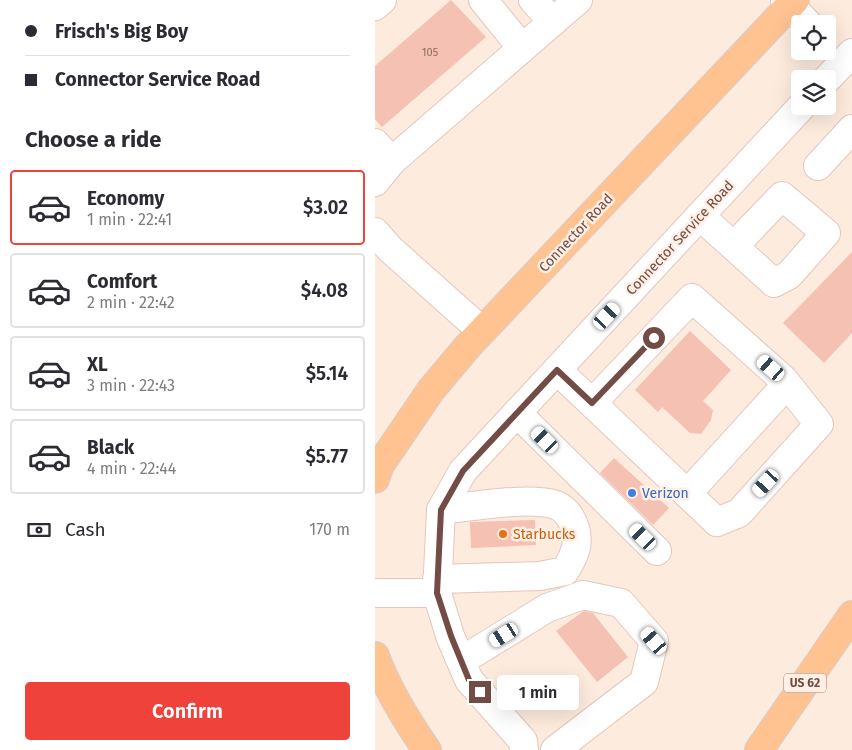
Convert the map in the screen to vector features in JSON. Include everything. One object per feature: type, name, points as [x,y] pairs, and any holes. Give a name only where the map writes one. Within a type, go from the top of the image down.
[{"type":"main road","name":"Connector Road","points":[[375,479],[380,465],[431,390],[483,331],[795,7]]},
{"type":"main road","name":"US 62","points":[[759,750],[849,623]]},
{"type":"main road","points":[[375,656],[385,683],[410,726],[427,750]]},
{"type":"lane","points":[[375,6],[382,0]]},
{"type":"lane","points":[[483,0],[522,48]]},
{"type":"lane","points":[[533,0],[553,22]]},
{"type":"lane","points":[[375,182],[383,152],[522,48],[578,0]]},
{"type":"lane","name":"Connector Service Road","points":[[524,750],[523,741],[469,680],[461,661],[437,586],[441,510],[463,471],[794,115]]},
{"type":"lane","points":[[818,166],[852,129]]},
{"type":"lane","points":[[700,216],[734,246]]},
{"type":"lane","points":[[375,232],[391,249],[483,331]]},
{"type":"lane","points":[[557,370],[717,522],[739,513],[819,424],[787,384],[692,298],[592,403]]},
{"type":"lane","points":[[687,494],[787,384]]},
{"type":"lane","points":[[517,412],[657,551]]},
{"type":"lane","points":[[375,593],[540,576],[565,571],[575,554],[578,538],[571,517],[557,506],[531,503],[441,510]]},
{"type":"lane","points":[[461,661],[547,608],[583,595],[621,604],[654,641],[644,682],[555,750]]},
{"type":"building","points":[[451,0],[486,37],[382,127],[375,119],[375,66]]},
{"type":"building","points":[[852,252],[852,333],[824,363],[783,323]]},
{"type":"building","points":[[690,331],[731,370],[703,401],[713,410],[711,420],[701,434],[690,433],[662,407],[658,412],[635,390]]},
{"type":"building","name":"Verizon","points":[[614,458],[669,508],[653,525],[600,473]]},
{"type":"building","name":"Starbucks","points":[[535,520],[536,545],[471,548],[470,522]]},
{"type":"building","points":[[584,611],[593,613],[628,657],[597,682],[556,631]]},
{"type":"place","name":"Verizon","points":[[632,493]]},
{"type":"place","name":"Starbucks","points":[[503,534]]},
{"type":"route","points":[[480,692],[469,680],[451,636],[437,593],[441,510],[463,471],[557,370],[592,403],[654,338]]}]
